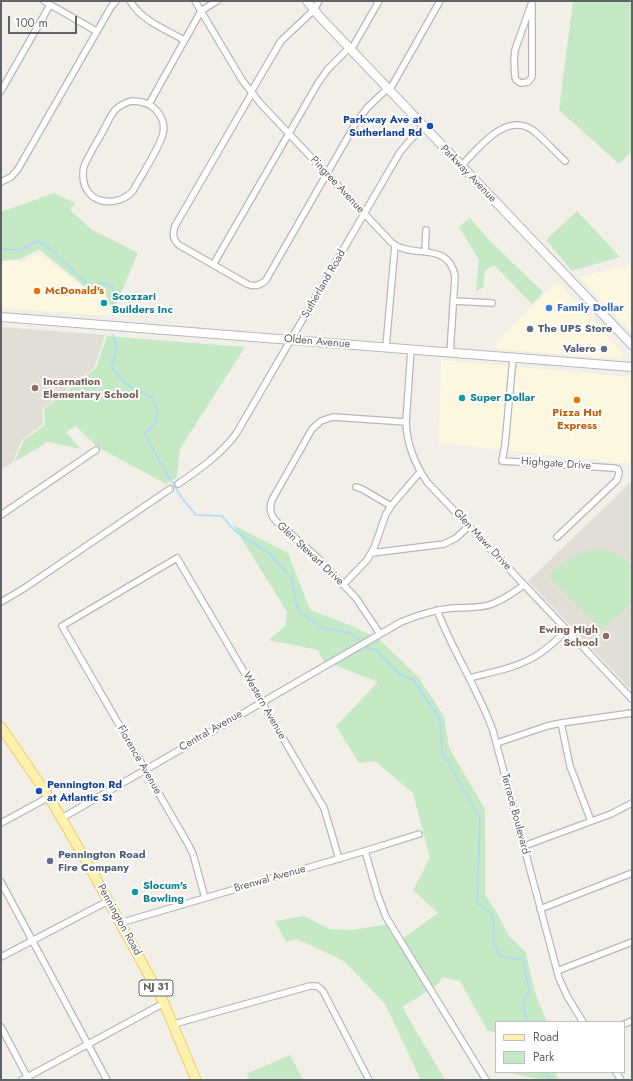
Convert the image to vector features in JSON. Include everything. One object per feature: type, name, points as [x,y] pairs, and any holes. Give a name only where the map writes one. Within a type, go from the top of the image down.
[{"type":"main road","name":"Parkway Avenue","points":[[307,1],[388,90],[632,345]]},
{"type":"main road","name":"Olden Avenue","points":[[1,317],[632,367]]},
{"type":"main road","name":"Pennington Road","points":[[1,727],[62,818],[108,901],[164,1003],[196,1080]]},
{"type":"street","points":[[44,1],[96,31]]},
{"type":"street","points":[[1,182],[9,178],[18,169],[96,31],[111,6],[116,1]]},
{"type":"street","points":[[130,1],[136,10],[145,18],[184,40]]},
{"type":"street","name":"Pingree Avenue","points":[[195,1],[252,92],[289,134],[395,245],[406,250],[440,254],[448,260],[455,276],[450,353]]},
{"type":"street","points":[[149,104],[201,11],[217,1]]},
{"type":"street","points":[[319,1],[314,10],[282,41],[174,230],[174,238],[179,245],[252,286],[259,285],[266,280],[361,115],[388,90],[440,1]]},
{"type":"street","points":[[213,265],[322,77],[350,49],[379,1]]},
{"type":"street","points":[[532,1],[532,75],[528,82],[521,83],[516,80],[515,77],[514,59],[518,39],[532,1]]},
{"type":"street","points":[[1,91],[50,5]]},
{"type":"street","points":[[137,101],[149,104],[154,107],[160,116],[164,127],[162,138],[133,191],[124,199],[113,202],[102,201],[88,190],[85,185],[83,174],[85,163],[113,112],[126,102],[137,101]]},
{"type":"street","points":[[460,166],[496,132],[512,125],[524,126],[534,132],[565,161]]},
{"type":"street","name":"Sutherland Road","points":[[178,484],[211,461],[221,452],[236,434],[400,152],[424,127]]},
{"type":"street","points":[[424,252],[426,230]]},
{"type":"street","points":[[386,347],[395,245]]},
{"type":"street","points":[[453,301],[492,303]]},
{"type":"street","name":"Glen Mawr Drive","points":[[411,349],[406,432],[410,451],[420,472],[427,482],[632,699]]},
{"type":"street","name":"Highgate Drive","points":[[513,358],[505,445],[502,461],[613,468],[618,469],[619,473],[616,480],[557,538]]},
{"type":"street","name":"Glen Stewart Drive","points":[[380,634],[362,606],[312,553],[276,521],[271,514],[270,509],[272,500],[312,429],[321,421],[326,418],[338,416],[406,422]]},
{"type":"street","points":[[1,515],[96,450]]},
{"type":"street","points":[[343,585],[361,567],[372,553],[382,522],[391,506],[420,472]]},
{"type":"street","points":[[356,488],[362,489],[391,506]]},
{"type":"street","points":[[1,602],[23,589],[170,489]]},
{"type":"street","points":[[372,553],[444,544],[456,538],[469,526]]},
{"type":"street","name":"Florence Avenue","points":[[177,558],[62,626],[188,844],[205,898]]},
{"type":"street","name":"Western Avenue","points":[[177,558],[324,808],[338,859]]},
{"type":"street","name":"Central Avenue","points":[[62,818],[362,644],[414,616],[437,610],[474,608],[491,605],[507,597],[524,585]]},
{"type":"street","name":"Terrace Boulevard","points":[[437,610],[446,634],[488,715],[557,971],[567,996],[583,1021]]},
{"type":"street","points":[[469,678],[509,668],[528,660],[546,649],[567,630]]},
{"type":"street","points":[[496,743],[561,723],[632,713]]},
{"type":"street","points":[[561,723],[565,748],[570,766],[591,821]]},
{"type":"street","points":[[1,823],[49,797]]},
{"type":"street","points":[[524,846],[611,814],[632,803]]},
{"type":"street","name":"Brenwal Avenue","points":[[120,923],[419,834]]},
{"type":"street","points":[[365,851],[378,896],[386,917],[486,1080]]},
{"type":"street","points":[[540,909],[632,873]]},
{"type":"street","points":[[1,882],[108,1080]]},
{"type":"street","points":[[1,957],[108,901]]},
{"type":"street","points":[[557,971],[632,942]]},
{"type":"street","points":[[174,1024],[311,986],[317,986],[323,991],[369,1080]]},
{"type":"street","points":[[22,1080],[29,1078],[164,1003]]},
{"type":"street","points":[[1,1027],[29,1078]]},
{"type":"shaded area","points":[[40,254],[88,291],[110,295],[112,316],[1,308],[1,261],[22,262]]},
{"type":"shaded area","points":[[632,264],[632,333],[580,277]]},
{"type":"shaded area","points":[[557,282],[623,353],[621,359],[497,349],[497,342]]},
{"type":"shaded area","name":"Incarnation Elementary School","points":[[1,327],[105,335],[94,368],[42,409],[43,424],[22,440],[12,463],[1,469]]},
{"type":"shaded area","points":[[441,360],[632,377],[632,464],[439,443]]},
{"type":"shaded area","name":"Ewing High School","points":[[632,481],[632,691],[528,581]]},
{"type":"green space","points":[[573,1],[632,1],[632,151],[619,164],[559,110]]},
{"type":"green space","points":[[54,193],[75,203],[70,210],[91,229],[138,253],[113,312],[103,288],[89,290],[39,249],[20,259],[1,261],[1,212]]},
{"type":"green space","points":[[577,211],[620,257],[572,271],[546,240]]},
{"type":"green space","points":[[470,218],[490,241],[543,292],[532,304],[494,265],[485,270],[483,288],[476,291],[479,260],[459,227]]},
{"type":"green space","points":[[107,336],[245,347],[180,449],[177,477],[166,484],[96,446],[76,426],[66,432],[81,449],[48,442],[14,462],[24,440],[45,425],[44,409],[96,368]]},
{"type":"green space","points":[[233,525],[288,553],[310,610],[355,627],[380,640],[419,678],[444,716],[449,748],[485,809],[485,895],[497,913],[509,936],[526,953],[535,993],[547,1021],[495,1021],[495,1033],[487,1030],[460,981],[443,977],[436,986],[402,1007],[445,1080],[421,1080],[385,1004],[344,961],[297,939],[286,942],[275,921],[304,916],[329,929],[352,930],[390,924],[398,942],[438,913],[413,890],[430,858],[413,793],[375,761],[359,763],[336,726],[378,682],[324,661],[318,650],[269,640],[285,626],[287,612]]},
{"type":"green space","points":[[601,549],[618,554],[632,565],[632,602],[602,630],[549,576],[561,565],[572,558],[585,552]]},
{"type":"green space","points":[[290,1055],[303,1080],[250,1080],[246,1074]]},
{"type":"green space","points":[[556,1073],[556,1076],[560,1080],[541,1080],[514,1074]]},
{"type":"waterway","points":[[1,249],[21,250],[38,241],[49,248],[90,286],[104,283],[113,288],[113,315]]},
{"type":"waterway","points":[[113,335],[116,350],[115,358],[111,366],[124,382],[152,397],[158,411],[154,424],[145,434],[165,471],[182,498],[196,515],[222,516],[235,531],[270,554],[291,578],[298,610],[322,628],[351,633],[362,642]]},
{"type":"waterway","points":[[365,645],[368,648],[376,650],[397,672],[413,680],[440,719],[442,752],[480,818],[477,902],[493,915],[494,943],[500,956],[523,960],[529,990],[523,1005],[527,1021]]},
{"type":"waterway","points":[[546,1073],[551,1080]]},
{"type":"place","name":"Parkway Ave at Sutherland Rd","points":[[430,126]]},
{"type":"place","name":"McDonald's","points":[[37,291]]},
{"type":"place","name":"Scozzari Builders Inc","points":[[104,303]]},
{"type":"place","name":"Family Dollar","points":[[549,308]]},
{"type":"place","name":"The UPS Store","points":[[530,329]]},
{"type":"place","name":"Valero","points":[[604,349]]},
{"type":"place","name":"Incarnation Elementary School","points":[[35,388]]},
{"type":"place","name":"Super Dollar","points":[[462,398]]},
{"type":"place","name":"Pizza Hut Express","points":[[577,400]]},
{"type":"place","name":"Ewing High School","points":[[606,636]]},
{"type":"place","name":"Pennington Rd at Atlantic St","points":[[39,791]]},
{"type":"place","name":"Pennington Road Fire Company","points":[[50,861]]},
{"type":"place","name":"Slocum's Bowling","points":[[135,892]]}]
